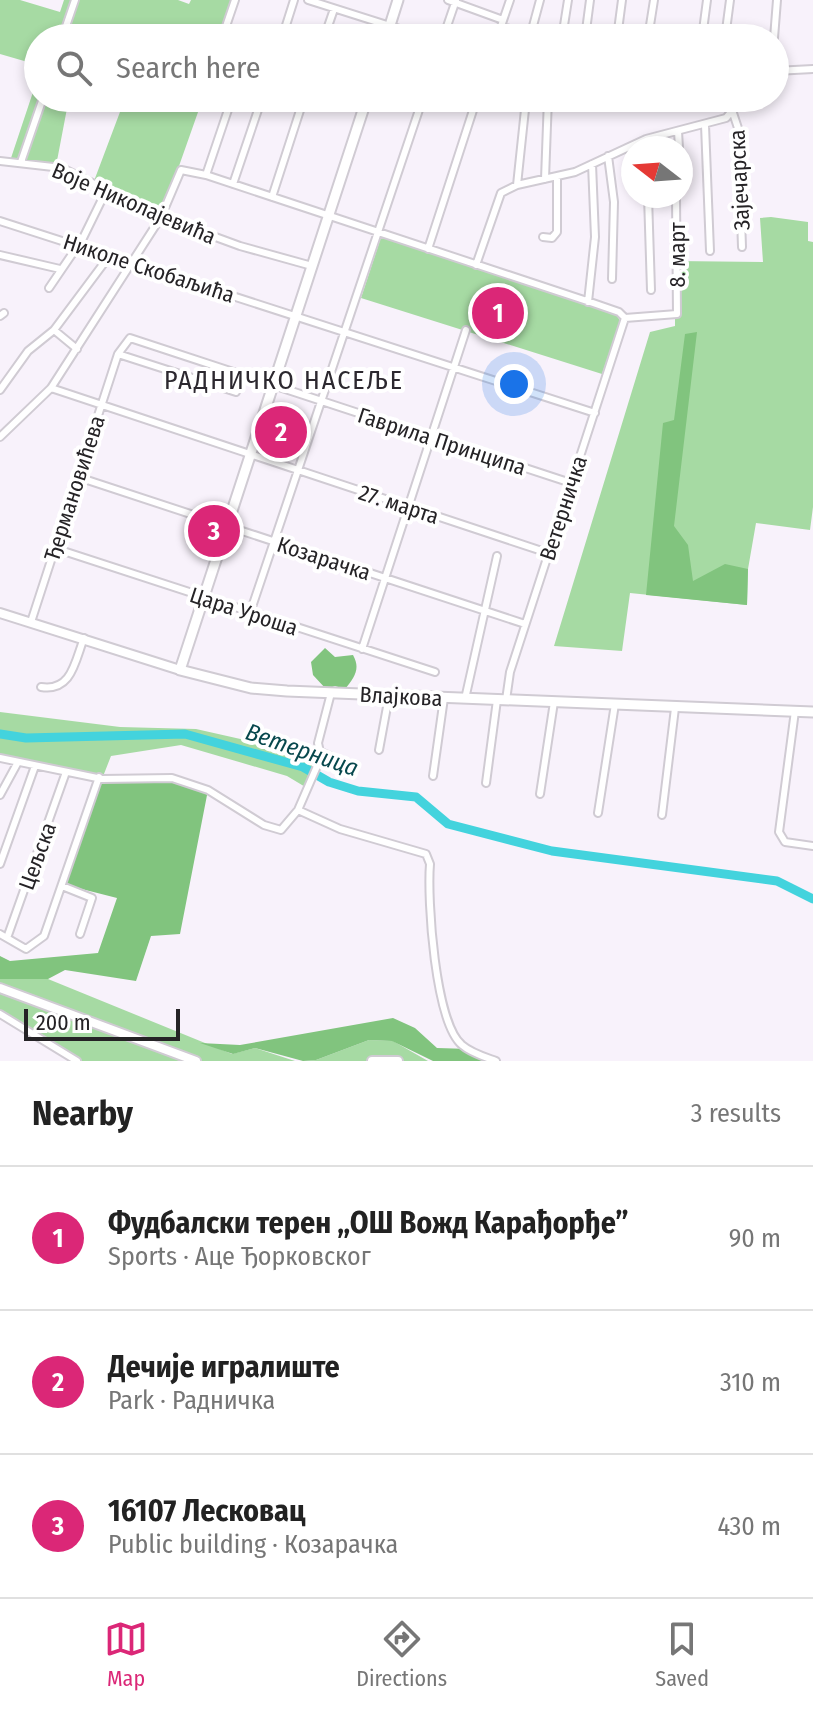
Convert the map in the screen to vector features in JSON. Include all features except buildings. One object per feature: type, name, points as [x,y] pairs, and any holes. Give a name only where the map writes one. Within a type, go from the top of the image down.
[{"type":"main road","points":[[391,24],[398,0]]},
{"type":"main road","points":[[180,670],[362,112]]},
{"type":"main road","name":"Влајкова","points":[[180,670],[251,688],[813,712]]},
{"type":"street","points":[[67,24],[75,0]]},
{"type":"street","points":[[227,24],[235,0]]},
{"type":"street","points":[[286,24],[294,0]]},
{"type":"street","points":[[308,0],[383,24]]},
{"type":"street","points":[[448,0],[502,23],[510,0]]},
{"type":"street","points":[[535,24],[540,0]]},
{"type":"street","points":[[564,24],[568,0]]},
{"type":"street","points":[[587,24],[590,0]]},
{"type":"street","points":[[619,24],[622,0]]},
{"type":"street","points":[[650,24],[654,0]]},
{"type":"street","points":[[704,24],[707,0]]},
{"type":"street","points":[[727,24],[730,0]]},
{"type":"street","points":[[775,24],[777,0]]},
{"type":"street","points":[[448,24],[456,2]]},
{"type":"street","points":[[329,24],[334,9]]},
{"type":"street","points":[[803,68],[813,62]]},
{"type":"street","points":[[789,70],[813,69]]},
{"type":"street","points":[[21,162],[38,112]]},
{"type":"street","points":[[206,175],[227,112]]},
{"type":"street","points":[[233,184],[257,112]]},
{"type":"street","points":[[272,197],[299,112]]},
{"type":"street","points":[[250,613],[418,112]]},
{"type":"street","points":[[428,249],[472,112]]},
{"type":"street","points":[[517,185],[525,112]]},
{"type":"street","points":[[545,179],[547,112]]},
{"type":"street","points":[[658,136],[705,125],[733,113]]},
{"type":"street","name":"Зајечарска","points":[[733,113],[738,128],[742,247]]},
{"type":"street","points":[[705,125],[710,251]]},
{"type":"street","points":[[678,131],[678,136]]},
{"type":"street","points":[[476,265],[501,193],[517,185],[592,164],[621,150]]},
{"type":"street","points":[[608,156],[614,202],[612,279]]},
{"type":"street","name":"Воје Николајевића","points":[[0,161],[56,166],[161,217],[240,246],[313,266]]},
{"type":"street","points":[[588,302],[595,237],[592,164]]},
{"type":"street","points":[[0,437],[51,388],[161,217],[181,170],[206,175],[619,312],[625,318]]},
{"type":"street","points":[[543,237],[552,238],[557,232],[557,176]]},
{"type":"street","points":[[49,288],[79,244],[107,189]]},
{"type":"street","points":[[648,208],[651,290]]},
{"type":"street","name":"8. март","points":[[625,318],[677,314],[676,208]]},
{"type":"street","name":"Николе Скобаљића","points":[[0,221],[595,413]]},
{"type":"street","points":[[0,255],[60,269]]},
{"type":"street","points":[[0,390],[28,351],[54,330],[110,255]]},
{"type":"street","name":"Ветерничка","points":[[486,783],[502,700],[625,318]]},
{"type":"street","points":[[54,330],[77,349]]},
{"type":"street","points":[[362,649],[466,330]]},
{"type":"street","name":"Гаврила Принципа","points":[[130,338],[571,483]]},
{"type":"street","name":"Ђермановићева","points":[[31,622],[118,354],[130,338]]},
{"type":"street","points":[[118,354],[236,392]]},
{"type":"street","name":"27. марта","points":[[51,388],[250,457],[548,553]]},
{"type":"street","name":"Козарачка","points":[[78,477],[525,624]]},
{"type":"street","name":"Цара Уроша","points":[[54,548],[435,672]]},
{"type":"street","points":[[465,699],[497,556]]},
{"type":"street","name":"Влајкова","points":[[0,613],[180,670]]},
{"type":"street","points":[[41,687],[57,688],[67,680],[84,638]]},
{"type":"street","points":[[1,760],[123,780],[172,778],[208,790],[276,831],[285,828],[298,810],[321,755],[318,743],[331,693]]},
{"type":"street","points":[[379,750],[389,696]]},
{"type":"street","points":[[433,776],[444,698]]},
{"type":"street","points":[[540,794],[554,702]]},
{"type":"street","points":[[598,813],[615,704]]},
{"type":"street","points":[[662,815],[675,708]]},
{"type":"street","points":[[795,711],[779,832],[785,842],[813,846]]},
{"type":"street","points":[[321,755],[353,766]]},
{"type":"street","points":[[0,795],[18,762]]},
{"type":"street","points":[[0,864],[35,766]]},
{"type":"street","name":"Цељска","points":[[3,936],[66,772]]},
{"type":"street","points":[[3,936],[26,949],[41,941],[99,777]]},
{"type":"street","points":[[298,810],[340,829],[426,854],[430,864],[431,935],[450,1025],[462,1045],[496,1061]]},
{"type":"street","points":[[62,886],[92,898],[80,934]]},
{"type":"street","points":[[0,988],[196,1061]]},
{"type":"street","points":[[0,1014],[77,1061]]},
{"type":"street","points":[[372,1061],[398,1061]]},
{"type":"green space","points":[[0,0],[20,0],[60,12],[64,0],[178,0],[189,4],[191,0],[235,0],[227,24],[24,24],[24,61],[0,54]]},
{"type":"green space","points":[[26,112],[66,112],[56,166],[10,161]]},
{"type":"green space","points":[[120,112],[198,112],[161,217],[94,181]]},
{"type":"green space","points":[[760,218],[808,222],[808,241],[813,242],[813,507],[810,530],[756,523],[748,569],[747,605],[630,593],[622,651],[554,646],[650,332],[675,326],[675,261],[763,262]]},
{"type":"green space","points":[[381,237],[617,315],[620,321],[602,374],[361,298]]},
{"type":"green space","points":[[697,332],[674,526],[688,545],[693,581],[725,564],[748,569],[747,605],[646,595],[663,423],[674,420],[685,334]]},
{"type":"green space","points":[[325,648],[335,657],[353,655],[356,669],[345,689],[335,686],[326,689],[313,675],[311,662]]},
{"type":"green space","points":[[0,712],[120,727],[196,729],[321,757],[307,788],[287,776],[181,745],[111,756],[102,779],[0,758]]},
{"type":"green space","points":[[156,776],[208,790],[180,934],[151,936],[136,981],[65,970],[48,979],[0,979],[0,956],[10,961],[98,953],[117,898],[66,885],[102,779]]},
{"type":"green space","points":[[0,979],[48,979],[232,1054],[255,1048],[295,1061],[77,1061],[0,1014]]},
{"type":"green space","points":[[393,1018],[415,1028],[437,1048],[470,1049],[496,1061],[433,1061],[392,1041],[369,1040],[316,1060],[303,1061],[255,1048],[233,1054],[200,1043],[240,1045]]},
{"type":"green space","points":[[369,1040],[393,1041],[428,1061],[303,1061],[316,1060]]},
{"type":"waterway","name":"Ветерница","points":[[0,734],[26,738],[185,734],[303,767],[329,782],[358,791],[416,797],[448,824],[552,851],[777,881],[813,899]]},
{"type":"place","name":"Фудбалски терен „ОШ Вожд Карађорђе”","points":[[498,313]]},
{"type":"place","name":"Дечије игралиште","points":[[281,432]]},
{"type":"place","name":"16107 Лесковац","points":[[214,531]]},
{"type":"district","name":"РАДНИЧКО НАСЕЉЕ","points":[[284,380]]}]
